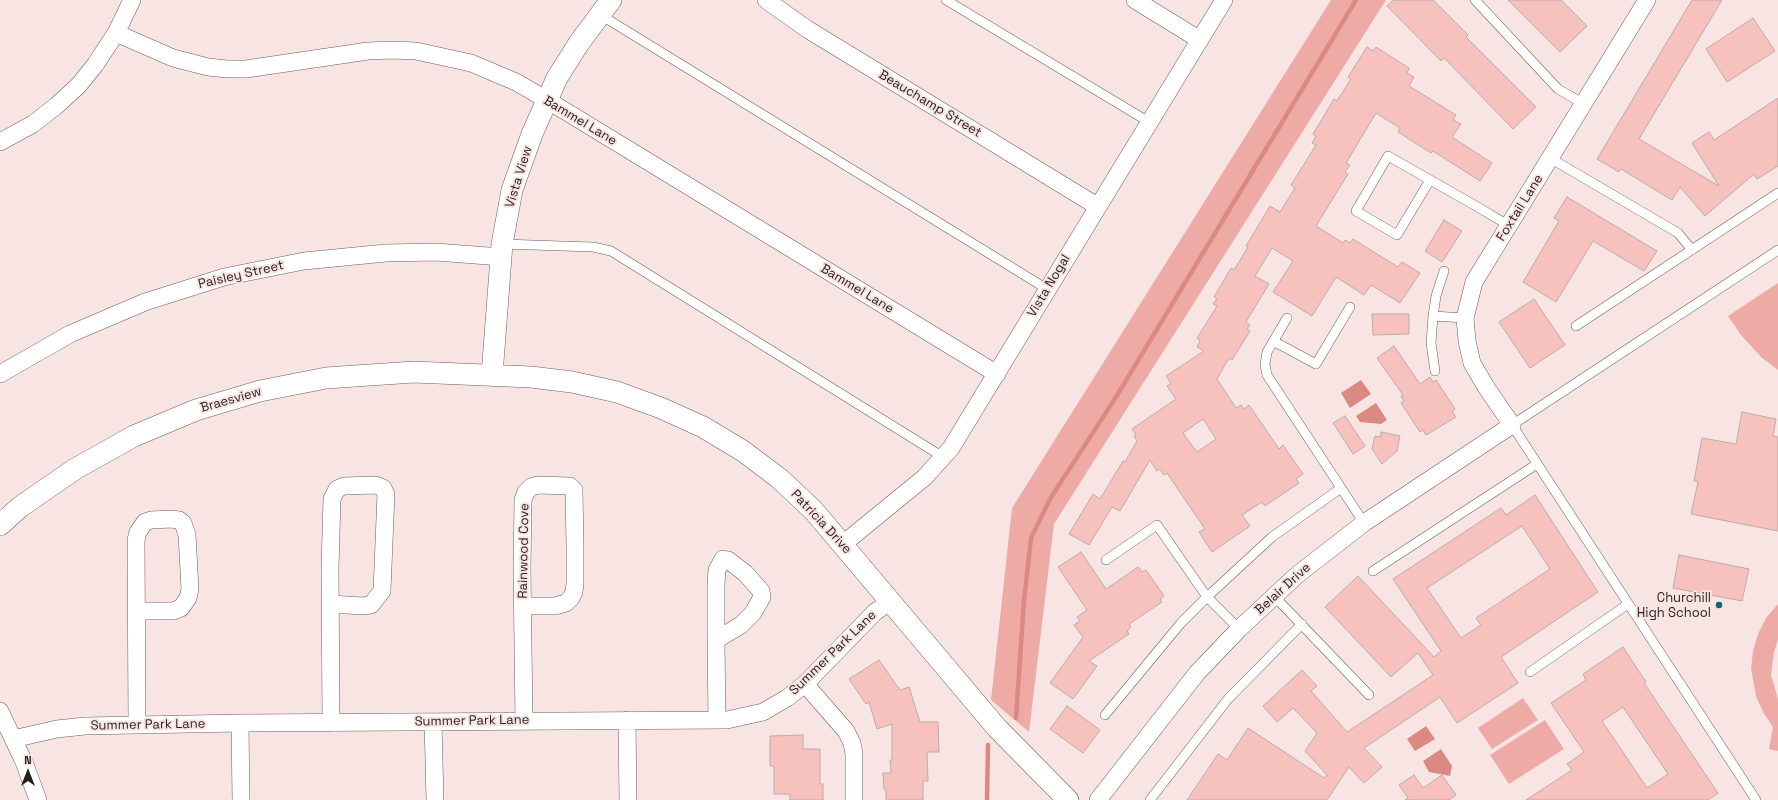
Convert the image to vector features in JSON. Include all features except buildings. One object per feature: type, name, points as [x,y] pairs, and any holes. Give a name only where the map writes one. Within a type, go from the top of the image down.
[{"type":"street","points":[[0,142],[33,124],[78,86],[95,65],[116,33],[132,0]]},
{"type":"street","name":"Beauchamp Street","points":[[766,0],[807,30],[1097,206]]},
{"type":"street","points":[[1135,0],[1200,40]]},
{"type":"street","name":"Vista Nogal","points":[[843,544],[925,477],[951,448],[1148,122],[1224,0]]},
{"type":"street","name":"Foxtail Lane","points":[[1512,425],[1486,387],[1472,363],[1467,341],[1466,318],[1474,282],[1647,0]]},
{"type":"street","name":"Vista View","points":[[492,375],[502,250],[512,190],[532,134],[557,78],[605,7]]},
{"type":"street","name":"Bammel Lane","points":[[116,33],[173,58],[196,65],[227,69],[246,69],[368,51],[416,51],[471,63],[516,82],[547,100],[996,374]]},
{"type":"street","name":"Paisley Street","points":[[0,374],[70,334],[145,302],[224,277],[304,261],[386,253],[502,250]]},
{"type":"street","name":"Braesview","points":[[0,525],[20,507],[75,469],[134,436],[203,408],[260,391],[326,378],[414,372],[492,375]]},
{"type":"street","name":"Patricia Drive","points":[[492,375],[531,377],[572,382],[617,392],[661,408],[703,427],[743,451],[780,479],[814,511],[997,728],[1068,800]]},
{"type":"street","name":"Belair Drive","points":[[1098,800],[1197,673],[1240,629],[1297,575],[1364,523],[1512,425]]},
{"type":"street","points":[[331,604],[371,605],[382,591],[386,494],[383,488],[376,485],[344,486],[336,489],[332,499],[331,604],[331,723]]},
{"type":"street","name":"Rainwood Cove","points":[[523,606],[555,606],[566,604],[574,592],[576,547],[574,490],[570,486],[538,485],[531,487],[526,492],[523,500],[523,606],[524,721]]},
{"type":"street","points":[[137,611],[173,610],[181,608],[188,598],[190,589],[187,535],[183,523],[179,520],[151,520],[145,522],[138,532],[137,611],[137,725]]},
{"type":"street","name":"Summer Park Lane","points":[[12,739],[64,728],[85,726],[240,723],[717,720],[740,717],[763,712],[787,698],[805,684],[875,612],[890,602]]},
{"type":"street","points":[[716,640],[717,720]]},
{"type":"street","points":[[805,684],[846,731],[852,743],[854,754],[854,800]]},
{"type":"street","points":[[0,711],[24,762],[38,800]]},
{"type":"street","points":[[627,720],[628,800]]},
{"type":"street","points":[[433,722],[435,800]]},
{"type":"street","points":[[240,723],[241,800]]},
{"type":"lane","points":[[946,0],[1148,122]]},
{"type":"lane","points":[[1474,0],[1558,89],[1584,104]]},
{"type":"lane","points":[[605,7],[1047,290]]},
{"type":"lane","points":[[1430,180],[1397,235],[1356,211],[1388,156],[1430,180],[1508,225]]},
{"type":"lane","points":[[1550,158],[1678,234],[1692,250]]},
{"type":"lane","points":[[1576,326],[1778,193]]},
{"type":"lane","points":[[502,250],[593,247],[611,251],[943,456]]},
{"type":"lane","points":[[1756,800],[1512,425],[1778,250]]},
{"type":"lane","points":[[1435,371],[1431,343],[1433,316],[1436,296],[1444,271]]},
{"type":"lane","points":[[1273,342],[1316,364],[1350,307]]},
{"type":"lane","points":[[1433,316],[1466,318]]},
{"type":"lane","points":[[1287,318],[1267,352],[1265,365],[1267,375],[1364,523]]},
{"type":"lane","points":[[1373,571],[1537,464]]},
{"type":"lane","points":[[1105,714],[1181,623],[1206,597],[1272,537],[1341,488]]},
{"type":"lane","points":[[1106,560],[1157,525],[1206,597],[1240,629]]},
{"type":"lane","points":[[1274,596],[1369,695]]},
{"type":"lane","points":[[1530,672],[1628,604]]},
{"type":"lane","points":[[1150,800],[1228,699],[1302,624]]},
{"type":"shaded area","points":[[1331,0],[1386,0],[1054,524],[1029,732],[991,700],[1012,508]]},
{"type":"shaded area","points":[[1778,283],[1778,370],[1761,357],[1741,335],[1728,316]]},
{"type":"shaded area","points":[[1361,380],[1371,394],[1350,408],[1341,393]]},
{"type":"shaded area","points":[[1376,403],[1387,420],[1381,424],[1360,422],[1356,416]]},
{"type":"shaded area","points":[[1778,604],[1778,640],[1774,652],[1771,675],[1778,699],[1778,751],[1769,749],[1773,727],[1763,712],[1756,696],[1751,669],[1753,651],[1758,634],[1766,618]]},
{"type":"shaded area","points":[[1523,698],[1538,720],[1492,749],[1478,728]]},
{"type":"shaded area","points":[[1545,720],[1564,749],[1509,784],[1490,755]]},
{"type":"shaded area","points":[[1426,726],[1435,739],[1415,751],[1407,739]]},
{"type":"shaded area","points":[[1441,749],[1452,766],[1450,776],[1429,772],[1423,761]]},
{"type":"waterway","points":[[1016,718],[1024,601],[1031,538],[1050,499],[1116,397],[1356,0]]},
{"type":"waterway","points":[[987,800],[988,745]]},
{"type":"place","name":"Churchill High School","points":[[1719,605]]}]
